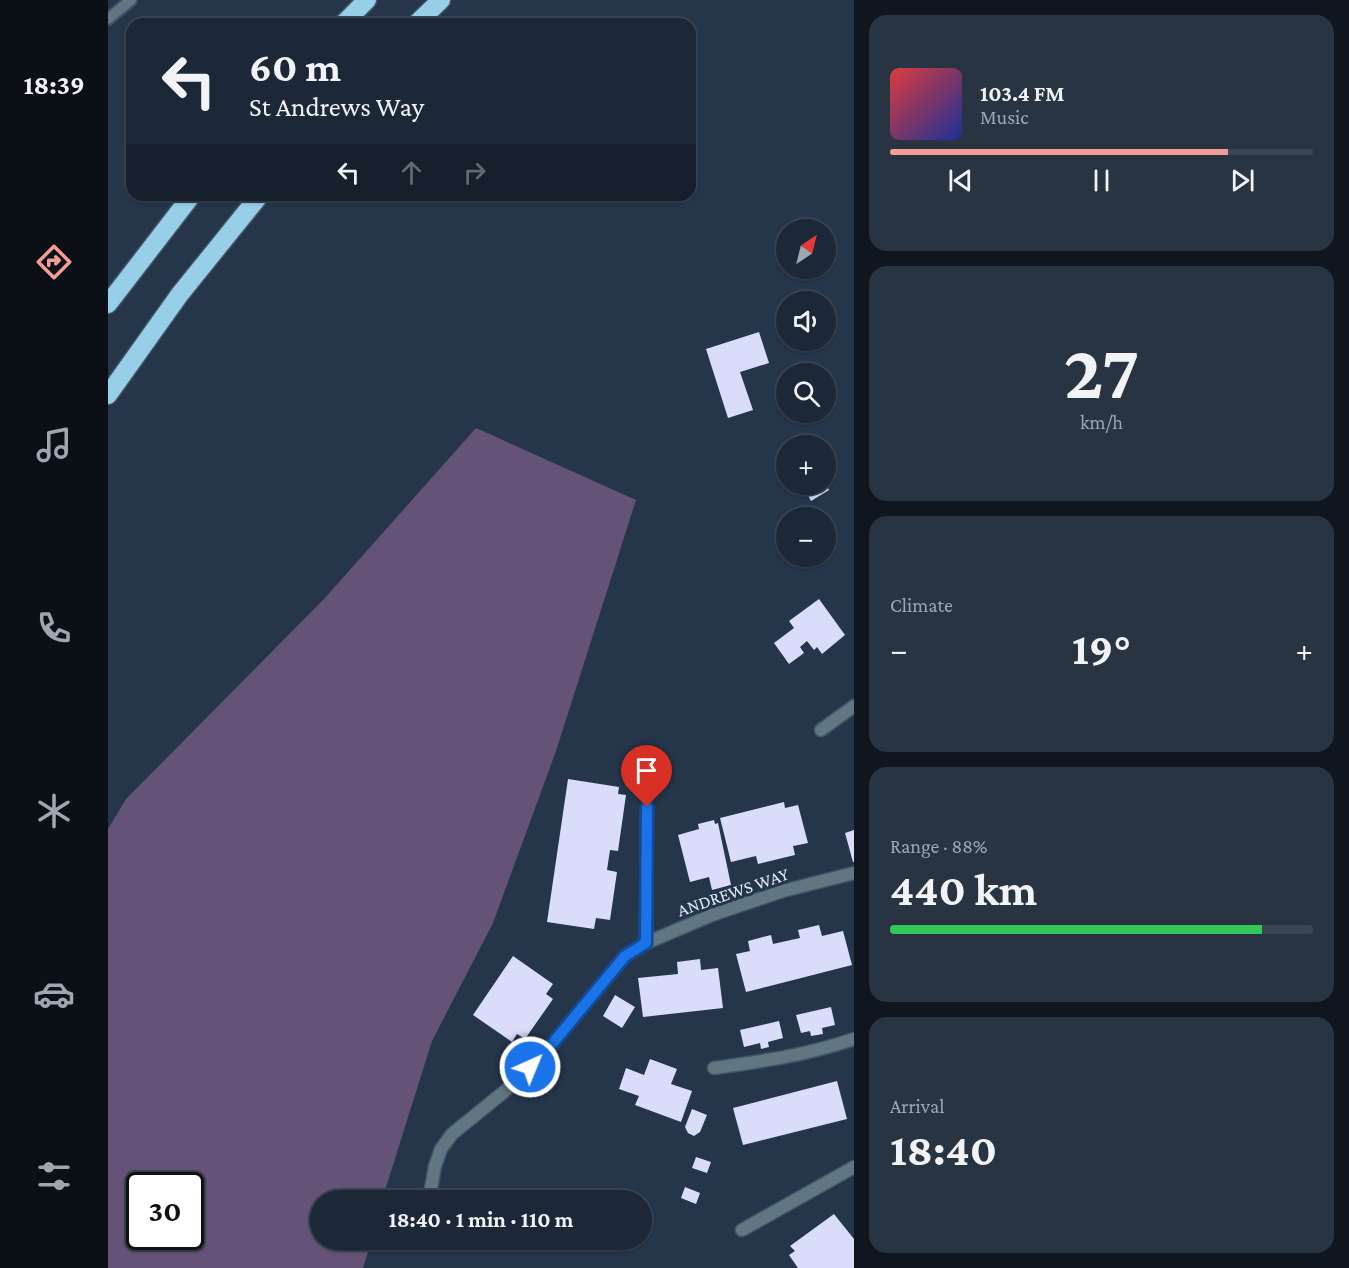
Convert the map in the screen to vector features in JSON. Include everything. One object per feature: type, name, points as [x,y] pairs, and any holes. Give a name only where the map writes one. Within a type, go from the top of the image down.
[{"type":"highway","points":[[349,18],[367,0]]},
{"type":"highway","points":[[422,18],[441,0]]},
{"type":"highway","points":[[108,304],[187,201]]},
{"type":"highway","points":[[108,394],[180,294],[255,201]]},
{"type":"street","points":[[821,730],[854,705]]},
{"type":"street","points":[[646,943],[647,807]]},
{"type":"street","name":"ANDREWS WAY","points":[[431,1190],[441,1149],[452,1134],[543,1055],[625,956],[646,943],[712,915],[783,891],[854,873]]},
{"type":"street","points":[[714,1068],[818,1051],[854,1039]]},
{"type":"street","points":[[742,1230],[854,1167]]},
{"type":"lane","points":[[108,19],[131,0]]},
{"type":"shaded area","points":[[476,428],[636,500],[556,751],[493,923],[432,1041],[385,1190],[310,1190],[310,1250],[369,1250],[363,1268],[108,1268],[108,829],[126,799],[324,599]]},
{"type":"building","points":[[759,332],[769,363],[740,372],[753,410],[728,418],[706,349]]},
{"type":"building","points":[[808,495],[821,495],[811,501]]},
{"type":"building","points":[[819,599],[845,635],[822,654],[817,647],[814,650],[807,641],[800,647],[804,653],[789,664],[774,643],[794,628],[789,621]]},
{"type":"building","points":[[568,779],[619,787],[618,794],[626,795],[618,851],[610,850],[607,870],[617,872],[610,920],[596,918],[594,929],[547,922]]},
{"type":"building","points":[[784,802],[785,808],[798,805],[808,843],[793,846],[795,855],[758,864],[756,856],[731,862],[720,818]]},
{"type":"building","points":[[714,820],[715,824],[718,823],[731,885],[712,890],[709,877],[690,882],[678,835],[699,829],[698,824]]},
{"type":"building","points":[[854,830],[854,862],[853,862],[845,833]]},
{"type":"building","points":[[819,925],[822,936],[843,931],[852,965],[746,992],[736,954],[750,951],[748,941],[771,935],[773,944],[800,938],[798,930]]},
{"type":"building","points":[[513,956],[553,984],[546,994],[553,999],[525,1039],[517,1034],[512,1042],[473,1015]]},
{"type":"building","points":[[700,959],[701,970],[718,968],[723,1008],[643,1017],[638,978],[678,974],[677,962]]},
{"type":"building","points":[[615,995],[635,1007],[622,1028],[603,1016]]},
{"type":"building","points":[[831,1007],[835,1025],[822,1028],[823,1034],[811,1036],[810,1031],[801,1033],[796,1015]]},
{"type":"building","points":[[779,1021],[783,1038],[768,1042],[769,1047],[761,1049],[760,1043],[744,1047],[740,1030]]},
{"type":"building","points":[[650,1059],[677,1069],[671,1084],[692,1091],[681,1122],[635,1105],[639,1096],[619,1089],[626,1068],[644,1075]]},
{"type":"building","points":[[837,1081],[847,1119],[743,1145],[733,1108]]},
{"type":"building","points":[[692,1109],[707,1115],[700,1132],[694,1136],[688,1133],[685,1127]]},
{"type":"building","points":[[696,1157],[711,1162],[707,1173],[692,1168]]},
{"type":"building","points":[[685,1187],[700,1193],[696,1204],[681,1198]]},
{"type":"building","points":[[834,1214],[854,1239],[854,1268],[798,1268],[789,1255],[795,1251],[790,1246]]},
{"type":"route","points":[[530,1067],[543,1055],[625,956],[646,943],[647,807]]}]
